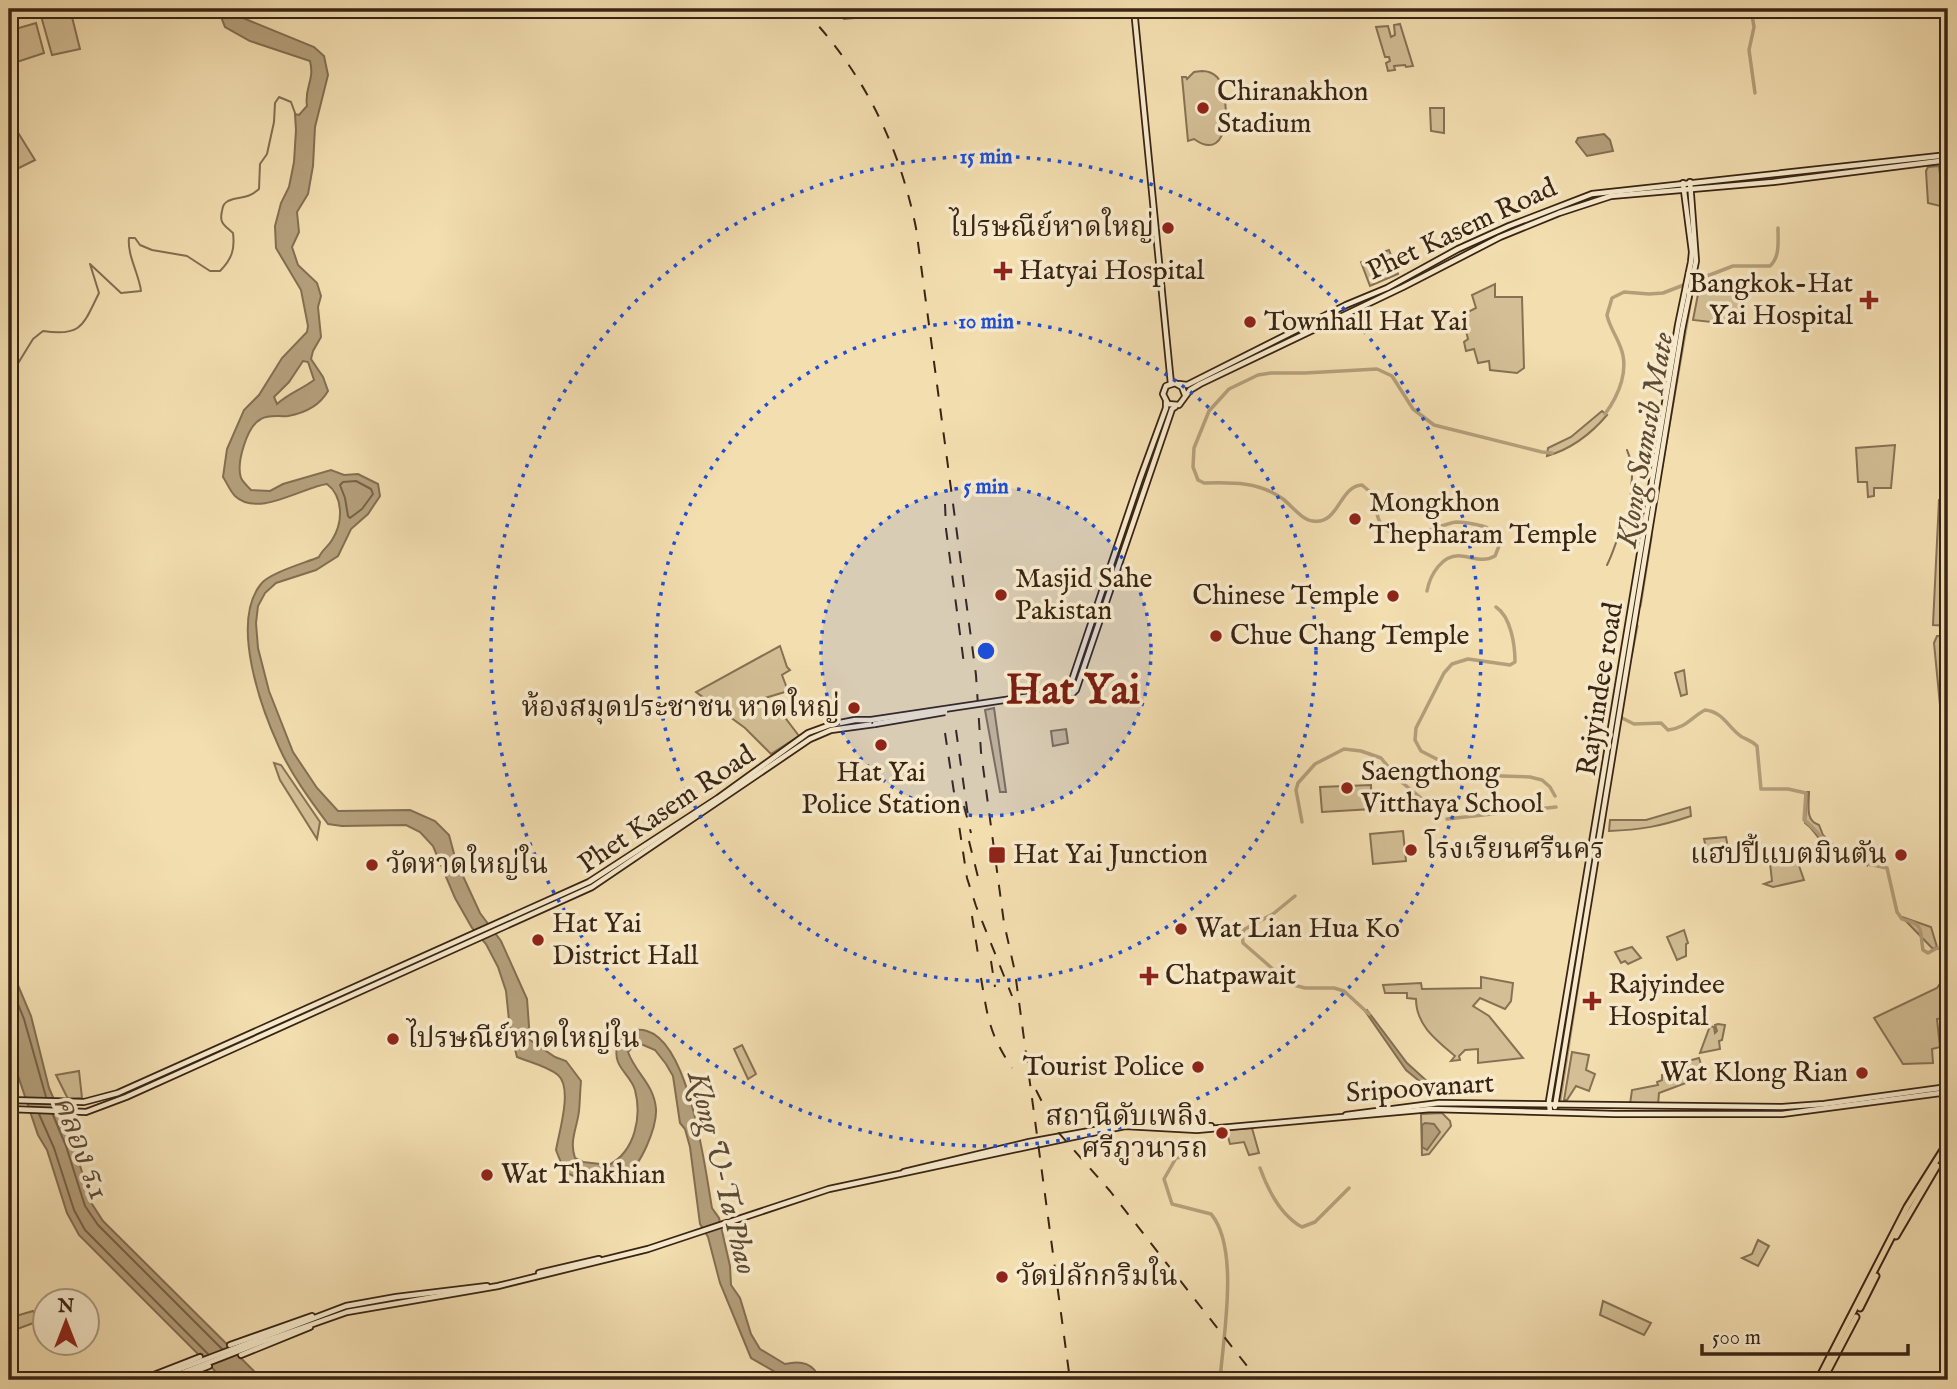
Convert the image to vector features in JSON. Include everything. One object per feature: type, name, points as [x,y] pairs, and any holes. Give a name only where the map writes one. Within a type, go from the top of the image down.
[{"type":"main road","points":[[1134,9],[1171,384]]},
{"type":"main road","name":"Phet Kasem Road","points":[[1178,384],[1187,385],[1346,305],[1387,288],[1458,248],[1558,210],[1611,197],[1691,185],[1948,158]]},
{"type":"main road","name":"Phet Kasem Road","points":[[1691,185],[1773,182],[1784,177]]},
{"type":"main road","points":[[1553,1112],[1648,517],[1686,293],[1697,253],[1691,185]]},
{"type":"main road","points":[[1684,186],[1692,252],[1691,275]]},
{"type":"main road","name":"Phet Kasem Road","points":[[1185,395],[1200,384],[1250,359],[1558,210]]},
{"type":"main road","points":[[1346,305],[1349,311]]},
{"type":"main road","points":[[1247,354],[1250,359]]},
{"type":"main road","points":[[1053,694],[1069,689],[1166,408],[1165,401],[1164,390],[1171,384],[1184,388],[1185,395],[1179,405],[1171,405],[1165,401]]},
{"type":"main road","name":"Phet Kasem Road","points":[[9,1100],[62,1102],[92,1100],[118,1093],[546,903],[612,869],[808,733],[831,727],[1073,693],[1172,409],[1179,405]]},
{"type":"main road","name":"Phet Kasem Road","points":[[9,1109],[66,1112],[94,1110],[593,887],[810,738],[831,727]]},
{"type":"main road","points":[[375,977],[373,982],[378,984]]},
{"type":"main road","points":[[363,982],[367,983],[366,990]]},
{"type":"main road","points":[[253,1032],[256,1039]]},
{"type":"main road","points":[[191,1059],[194,1066]]},
{"type":"main road","name":"Sripoovanart","points":[[1405,1109],[1658,1114],[1782,1111],[1948,1089]]},
{"type":"main road","name":"Sripoovanart","points":[[333,1313],[396,1297],[500,1284],[622,1255],[736,1221],[806,1195],[1125,1126],[1197,1130],[1347,1116],[1446,1103],[1782,1111]]},
{"type":"main road","points":[[1569,1105],[1569,1112]]},
{"type":"main road","points":[[1658,1106],[1658,1114]]},
{"type":"main road","points":[[1839,1346],[1907,1207],[1948,1142]]},
{"type":"main road","points":[[1821,1380],[1889,1248],[1948,1149]]},
{"type":"main road","points":[[151,1380],[333,1313]]},
{"type":"main road","points":[[230,1345],[299,1319],[333,1313]]},
{"type":"main road","points":[[241,1355],[333,1313]]},
{"type":"main road","points":[[141,1380],[200,1357]]},
{"type":"main road","points":[[173,1380],[209,1366]]},
{"type":"main road","points":[[164,1380],[184,1370]]},
{"type":"shaded area","points":[[834,9],[866,9],[866,17],[844,19],[843,11]]},
{"type":"shaded area","points":[[71,13],[80,49],[52,55],[41,16]]},
{"type":"shaded area","points":[[36,23],[44,53],[17,62],[12,30]]},
{"type":"shaded area","points":[[1400,24],[1413,66],[1394,66],[1395,70],[1388,71],[1386,63],[1390,61],[1389,57],[1385,57],[1376,27],[1388,26],[1391,37],[1395,35],[1394,25]]},
{"type":"shaded area","points":[[1202,71],[1217,77],[1226,110],[1222,135],[1216,143],[1207,145],[1194,139],[1188,141],[1182,77],[1187,79],[1194,72]]},
{"type":"shaded area","points":[[1430,108],[1444,108],[1444,133],[1431,131]]},
{"type":"shaded area","points":[[9,118],[35,160],[9,173]]},
{"type":"shaded area","points":[[1939,166],[1944,207],[1928,203],[1926,171],[1928,167]]},
{"type":"shaded area","points":[[1389,250],[1398,274],[1370,286],[1361,262],[1382,255],[1385,262],[1383,252]]},
{"type":"shaded area","points":[[1728,278],[1740,280],[1746,315],[1740,315],[1738,325],[1693,320],[1699,289]]},
{"type":"shaded area","points":[[1495,284],[1495,297],[1522,297],[1524,368],[1517,373],[1490,370],[1489,361],[1478,363],[1474,349],[1466,351],[1464,342],[1468,339],[1462,315],[1476,308],[1472,295]]},
{"type":"shaded area","points":[[1602,411],[1607,415],[1587,434],[1572,445],[1547,456],[1548,448],[1571,437]]},
{"type":"shaded area","points":[[1895,445],[1891,488],[1874,488],[1874,496],[1868,497],[1867,482],[1858,482],[1856,448]]},
{"type":"shaded area","points":[[1948,499],[1948,626],[1933,625],[1939,500]]},
{"type":"shaded area","points":[[1937,636],[1948,636],[1948,738],[1943,736],[1934,643]]},
{"type":"shaded area","points":[[780,646],[790,670],[782,675],[788,691],[765,698],[772,718],[783,715],[799,736],[771,754],[745,728],[696,692]]},
{"type":"shaded area","points":[[1684,670],[1687,694],[1681,696],[1675,673]]},
{"type":"shaded area","points":[[994,708],[1006,792],[1000,792],[985,710]]},
{"type":"shaded area","points":[[1066,729],[1068,743],[1053,746],[1051,731]]},
{"type":"shaded area","points":[[274,763],[281,765],[320,822],[317,839],[280,780]]},
{"type":"shaded area","points":[[1371,785],[1372,809],[1322,812],[1320,787]]},
{"type":"shaded area","points":[[1807,792],[1810,816],[1819,825],[1823,835],[1838,850],[1861,852],[1867,859],[1867,865],[1856,855],[1832,852],[1805,823]]},
{"type":"shaded area","points":[[1690,807],[1691,816],[1660,825],[1609,831],[1610,820],[1646,820]]},
{"type":"shaded area","points":[[1403,831],[1406,861],[1373,864],[1370,834]]},
{"type":"shaded area","points":[[1726,837],[1728,848],[1721,848],[1721,852],[1707,852],[1704,839]]},
{"type":"shaded area","points":[[1797,860],[1804,880],[1773,887],[1764,884],[1772,881],[1770,863]]},
{"type":"shaded area","points":[[1902,917],[1931,927],[1937,947],[1933,949]]},
{"type":"shaded area","points":[[1684,930],[1688,943],[1686,956],[1677,960],[1667,937]]},
{"type":"shaded area","points":[[1632,947],[1641,958],[1628,964],[1625,961],[1621,963],[1615,952]]},
{"type":"shaded area","points":[[1946,975],[1948,1017],[1937,1019],[1940,1047],[1932,1049],[1933,1063],[1903,1064],[1874,1018],[1937,988]]},
{"type":"shaded area","points":[[1481,977],[1513,983],[1511,1001],[1505,1009],[1480,998],[1473,1006],[1489,1016],[1523,1058],[1478,1063],[1478,1049],[1465,1050],[1459,1056],[1460,1060],[1451,1061],[1455,1056],[1434,1038],[1419,1017],[1416,999],[1407,998],[1407,993],[1385,993],[1383,985],[1421,983],[1422,989],[1481,988]]},
{"type":"shaded area","points":[[1715,1025],[1725,1025],[1722,1040],[1719,1041],[1720,1049],[1700,1053],[1710,1026],[1714,1027],[1715,1033]]},
{"type":"shaded area","points":[[742,1045],[756,1074],[748,1079],[734,1049]]},
{"type":"shaded area","points":[[1572,1052],[1589,1055],[1586,1070],[1595,1074],[1589,1091],[1576,1086],[1567,1100],[1564,1100]]},
{"type":"shaded area","points":[[1699,1058],[1702,1067],[1691,1071],[1694,1080],[1659,1093],[1658,1105],[1630,1104],[1632,1090],[1658,1085],[1662,1075],[1667,1073],[1666,1067]]},
{"type":"shaded area","points":[[79,1071],[82,1098],[68,1099],[56,1075]]},
{"type":"shaded area","points":[[1442,1113],[1451,1126],[1429,1154],[1422,1155],[1421,1114]]},
{"type":"shaded area","points":[[1252,1128],[1259,1153],[1249,1155],[1244,1142],[1230,1144],[1226,1130]]},
{"type":"shaded area","points":[[1758,1240],[1769,1246],[1758,1266],[1742,1258],[1752,1254]]},
{"type":"shaded area","points":[[1603,1301],[1651,1323],[1644,1335],[1600,1315]]},
{"type":"shaded area","points":[[32,1311],[32,1324],[9,1332],[9,1318]]},
{"type":"water","points":[[218,9],[232,9],[238,16],[314,47],[324,56],[328,75],[315,127],[308,194],[297,212],[299,232],[292,247],[298,265],[317,283],[321,296],[318,307],[321,337],[311,359],[323,377],[328,391],[316,404],[300,413],[268,417],[256,423],[244,446],[240,463],[241,478],[251,490],[270,491],[283,484],[331,470],[344,475],[358,474],[378,484],[380,496],[368,514],[351,529],[338,556],[316,570],[276,583],[265,593],[258,606],[258,648],[269,691],[293,752],[317,788],[338,811],[410,810],[435,821],[449,835],[456,861],[480,913],[501,941],[527,999],[530,1040],[566,1061],[581,1081],[573,1140],[575,1158],[583,1162],[609,1165],[625,1151],[634,1132],[638,1111],[634,1086],[616,1055],[619,1042],[633,1030],[647,1031],[662,1041],[685,1082],[700,1138],[712,1208],[719,1218],[730,1266],[731,1285],[740,1298],[751,1334],[760,1349],[785,1364],[797,1362],[811,1366],[821,1380],[804,1380],[798,1373],[777,1373],[751,1358],[720,1283],[708,1237],[700,1224],[690,1147],[685,1129],[680,1123],[673,1076],[655,1050],[635,1044],[628,1052],[652,1093],[656,1109],[651,1135],[637,1164],[625,1176],[613,1180],[588,1179],[568,1173],[556,1150],[565,1100],[562,1081],[549,1069],[517,1057],[510,1030],[506,991],[498,967],[455,898],[433,846],[420,832],[406,825],[328,824],[295,777],[279,747],[264,710],[252,665],[248,620],[252,600],[265,580],[319,557],[336,533],[340,518],[339,503],[333,489],[327,484],[268,503],[245,502],[233,494],[223,477],[227,449],[244,410],[259,395],[282,358],[307,332],[301,290],[276,248],[275,226],[281,203],[289,187],[294,162],[295,114],[299,115],[307,106],[311,68],[310,61],[250,41],[225,27]],"holes":[[[303,361],[308,362],[314,380],[277,404],[274,397],[289,382]]]},
{"type":"water","points":[[1604,134],[1610,140],[1613,151],[1587,156],[1576,142],[1578,138]]},
{"type":"water","points":[[9,964],[31,1016],[49,1088],[73,1143],[92,1204],[103,1221],[263,1380],[224,1380],[79,1235],[67,1213],[47,1150],[38,1135],[9,1049]]},
{"type":"water","points":[[1367,1010],[1407,1063],[1439,1092],[1436,1095],[1406,1070],[1365,1011]]},
{"type":"water","points":[[1434,1124],[1440,1132],[1427,1150],[1422,1147],[1422,1125]]},
{"type":"waterway","points":[[1751,9],[1754,27],[1749,50],[1755,93]]},
{"type":"waterway","points":[[9,378],[33,339],[43,331],[66,332],[74,330],[85,321],[99,293],[90,264],[121,293],[141,291],[129,238],[135,238],[140,245],[152,250],[187,256],[210,271],[220,271],[232,254],[233,244],[233,233],[222,221],[223,205],[259,189],[260,164],[267,154],[275,103],[279,97],[291,102],[295,113]]},
{"type":"waterway","points":[[1605,414],[1619,390],[1624,364],[1607,315],[1612,298],[1624,292],[1663,293],[1733,266],[1770,266],[1777,254],[1778,228]]},
{"type":"waterway","name":"Klong Samsib Mate","points":[[1661,470],[1694,281]]},
{"type":"waterway","points":[[1427,591],[1434,572],[1448,558],[1461,556],[1482,559],[1495,556],[1499,546],[1492,531],[1482,526],[1456,522],[1416,534],[1397,535],[1380,522],[1375,496],[1362,485],[1348,492],[1328,517],[1322,521],[1313,521],[1265,489],[1235,483],[1204,483],[1198,480],[1193,467],[1194,448],[1209,411],[1229,389],[1258,375],[1377,369],[1392,376],[1413,409],[1434,425],[1552,453]]},
{"type":"waterway","points":[[1607,565],[1620,533],[1634,515],[1631,497],[1632,467],[1627,450]]},
{"type":"waterway","name":"Klong Samsib Mate","points":[[1640,606],[1651,536]]},
{"type":"waterway","points":[[1496,607],[1509,624],[1515,662],[1510,665],[1468,659],[1452,664],[1444,673],[1416,728],[1415,740],[1421,751],[1468,775],[1530,777],[1542,780],[1555,796]]},
{"type":"waterway","name":"Klong Samsib Mate","points":[[1631,656],[1637,626]]},
{"type":"waterway","points":[[1620,717],[1634,724],[1661,723],[1668,730],[1685,724],[1705,710],[1717,714],[1737,733],[1757,746],[1761,789],[1788,789],[1806,793],[1804,820],[1838,853],[1857,854],[1868,864],[1887,868],[1897,912],[1902,919],[1918,926],[1923,950],[1928,953],[1937,948],[1948,950]]},
{"type":"waterway","points":[[1302,822],[1296,790],[1298,783],[1315,764],[1344,749],[1381,758],[1399,780],[1432,807]]},
{"type":"waterway","points":[[1447,819],[1556,807]]},
{"type":"waterway","points":[[1295,896],[1273,914],[1245,929],[1242,933],[1243,943],[1290,984],[1344,991],[1369,1014]]},
{"type":"waterway","name":"Klong Samsib Mate","points":[[1560,1100],[1582,957]]},
{"type":"waterway","points":[[1192,1155],[1176,1158],[1164,1179],[1172,1204],[1211,1214],[1220,1229],[1227,1270],[1220,1380]]},
{"type":"waterway","points":[[1260,1168],[1281,1209],[1302,1227],[1315,1222],[1349,1188]]},
{"type":"railway","points":[[803,9],[844,58],[876,110],[900,167],[916,228],[976,675],[981,752],[1004,923],[1015,972],[1070,1380]]},
{"type":"railway","points":[[945,504],[964,664]]},
{"type":"railway","points":[[956,730],[968,816]]},
{"type":"railway","points":[[945,733],[967,878],[1012,996]]},
{"type":"railway","points":[[964,806],[971,833]]},
{"type":"railway","points":[[969,841],[978,877]]},
{"type":"railway","points":[[972,916],[978,954]]},
{"type":"railway","points":[[991,961],[995,987]]},
{"type":"railway","points":[[981,978],[990,1025],[1012,1068]]},
{"type":"railway","points":[[1036,1090],[1057,1131],[1110,1191],[1258,1380]]},
{"type":"place","name":"Chiranakhon Stadium","points":[[1203,108]]},
{"type":"place","name":"ไปรษณีย์หาดใหญ่","points":[[1168,228]]},
{"type":"place","name":"Hatyai Hospital","points":[[1003,271]]},
{"type":"place","name":"Bangkok-Hat Yai Hospital","points":[[1869,300]]},
{"type":"place","name":"Townhall Hat Yai","points":[[1250,322]]},
{"type":"place","name":"Mongkhon Thepharam Temple","points":[[1355,519]]},
{"type":"place","name":"Masjid Sahe Pakistan","points":[[1001,595]]},
{"type":"place","name":"Chinese Temple","points":[[1393,596]]},
{"type":"place","name":"Chue Chang Temple","points":[[1216,636]]},
{"type":"place","name":"ห้องสมุดประชาชน หาดใหญ่","points":[[854,708]]},
{"type":"place","name":"Hat Yai Police Station","points":[[881,745]]},
{"type":"place","name":"Saengthong Vitthaya School","points":[[1347,788]]},
{"type":"place","name":"โรงเรียนศรีนคร","points":[[1411,850]]},
{"type":"place","name":"Hat Yai Junction","points":[[997,855]]},
{"type":"place","name":"แฮปปี้แบตมินตัน","points":[[1901,855]]},
{"type":"place","name":"วัดหาดใหญ่ใน","points":[[372,865]]},
{"type":"place","name":"Wat Lian Hua Ko","points":[[1181,929]]},
{"type":"place","name":"Hat Yai District Hall","points":[[538,940]]},
{"type":"place","name":"Chatpawait","points":[[1149,976]]},
{"type":"place","name":"Rajyindee Hospital","points":[[1592,1001]]},
{"type":"place","name":"ไปรษณีย์หาดใหญ่ใน","points":[[393,1039]]},
{"type":"place","name":"Tourist Police","points":[[1198,1067]]},
{"type":"place","name":"Wat Klong Rian","points":[[1862,1073]]},
{"type":"place","name":"สถานีดับเพลิง ศรีภูวนารถ","points":[[1222,1133]]},
{"type":"place","name":"Wat Thakhian","points":[[487,1175]]},
{"type":"place","name":"วัดปลักกริมใน","points":[[1002,1277]]},
{"type":"district","name":"Hat Yai","points":[[1073,691]]},
{"type":"water label","name":"คลอง ร.1","points":[[80,1148]]},
{"type":"water label","name":"Klong U-Ta Phao","points":[[721,1173]]}]
